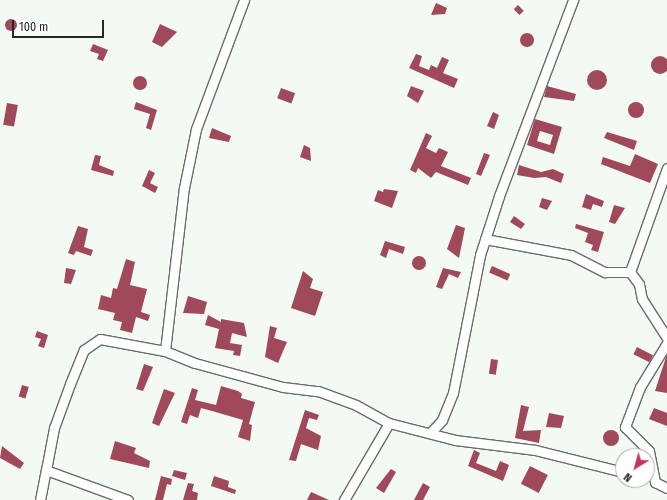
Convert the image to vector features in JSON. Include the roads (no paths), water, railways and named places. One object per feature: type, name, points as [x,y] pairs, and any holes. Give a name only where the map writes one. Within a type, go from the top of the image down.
[{"type":"street","points":[[165,351],[184,188],[196,129],[244,0]]},
{"type":"street","points":[[430,433],[442,420],[453,393],[485,239],[574,0]]},
{"type":"street","points":[[630,272],[667,168]]},
{"type":"street","points":[[485,239],[570,255],[605,272],[630,272]]},
{"type":"street","points":[[630,272],[639,284],[642,299],[667,338]]},
{"type":"street","points":[[40,500],[54,428],[84,350],[100,338],[165,351],[224,372],[283,387],[318,390],[356,405],[389,423],[484,446],[549,453],[615,470]]},
{"type":"street","points":[[646,448],[625,427],[640,387],[667,343]]},
{"type":"street","points":[[344,500],[389,423]]},
{"type":"street","points":[[46,470],[128,500]]},
{"type":"street","points":[[655,482],[667,488]]}]
